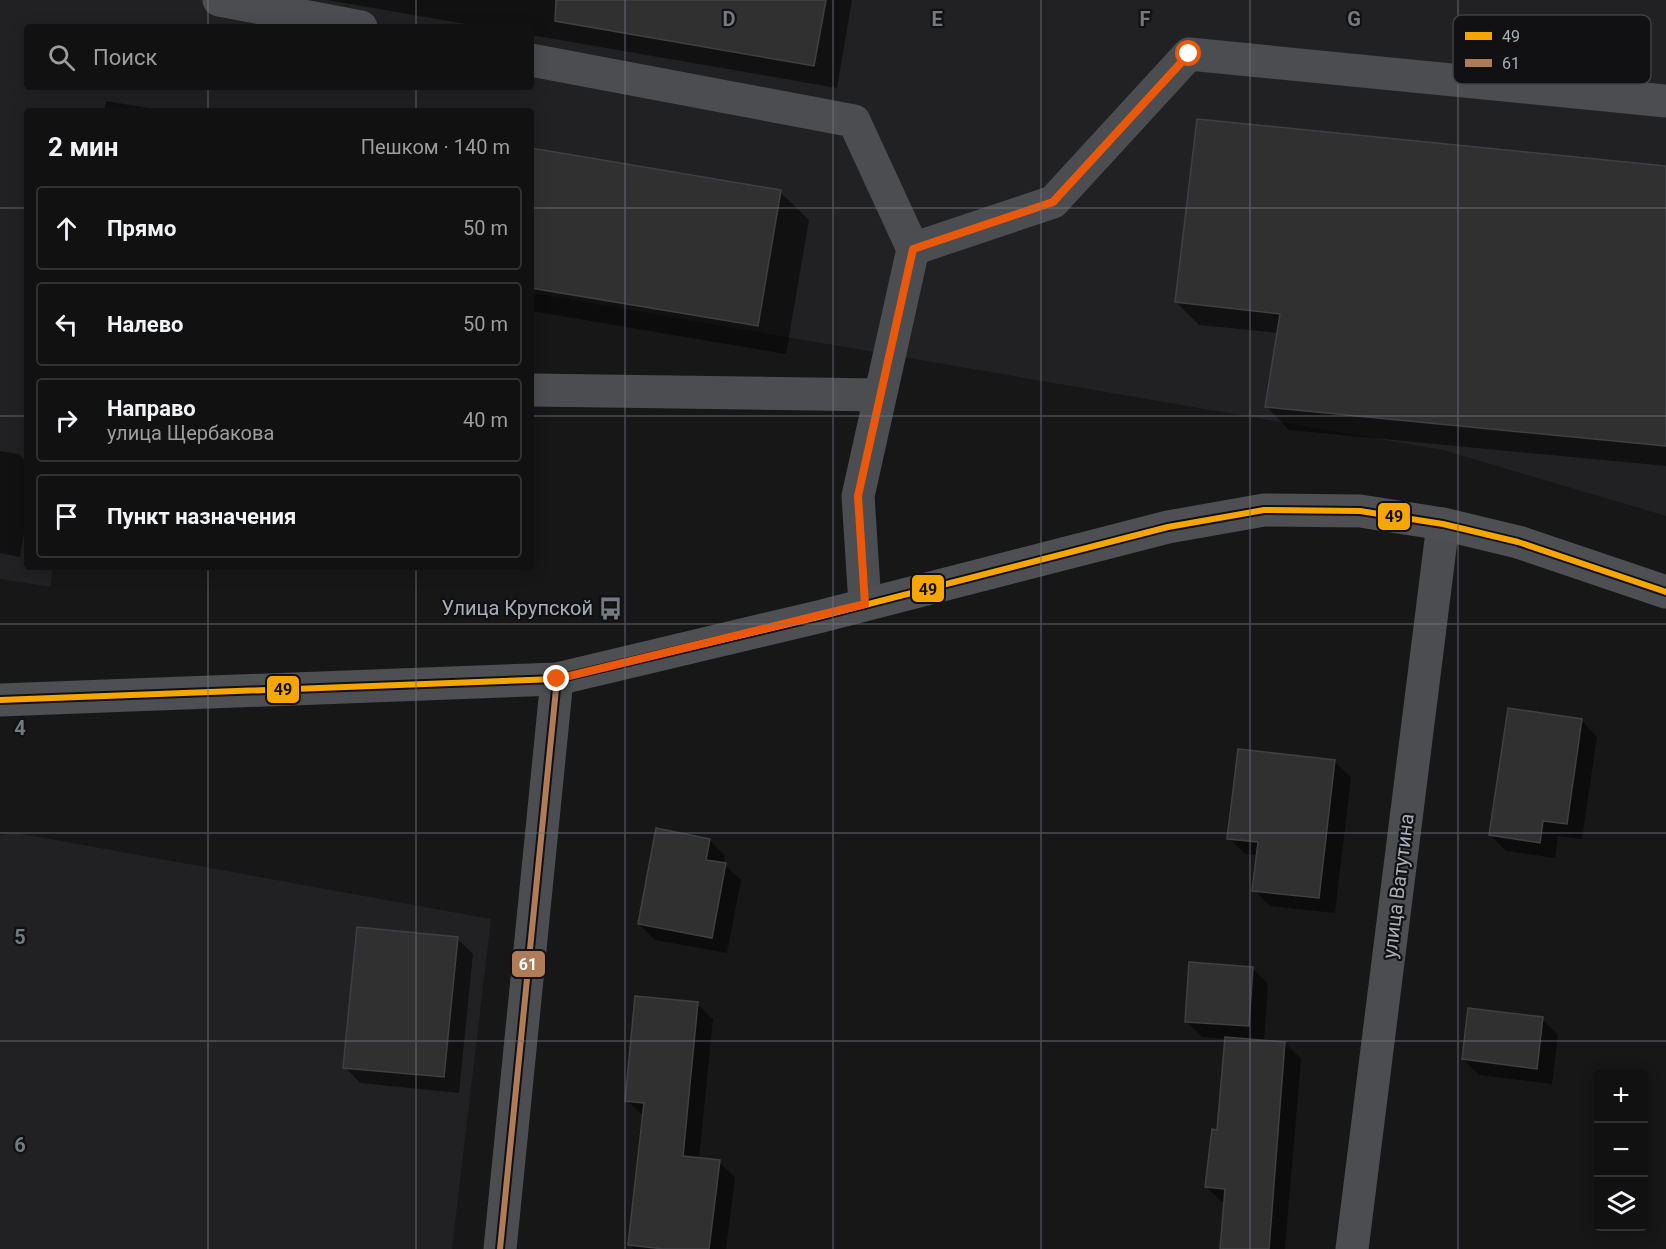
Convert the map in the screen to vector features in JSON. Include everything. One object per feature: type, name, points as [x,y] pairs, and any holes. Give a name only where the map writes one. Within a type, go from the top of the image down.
[{"type":"main road","points":[[0,700],[557,679],[1168,527],[1264,510],[1360,511],[1443,524],[1518,542],[1666,592]]},
{"type":"street","points":[[219,0],[345,24]]},
{"type":"street","points":[[913,249],[1053,202],[1189,54],[1453,80]]},
{"type":"street","points":[[534,61],[854,121],[913,249],[858,496],[865,604]]},
{"type":"street","points":[[1493,84],[1666,101]]},
{"type":"street","points":[[534,390],[880,395]]},
{"type":"street","name":"улица Ватутина","points":[[1352,1249],[1443,524]]},
{"type":"street","points":[[500,1249],[557,679]]},
{"type":"shaded area","points":[[0,0],[1666,0],[1666,516],[1443,450],[534,294],[534,108],[24,108],[24,570],[53,570],[50,587],[0,579]]},
{"type":"shaded area","points":[[17,833],[491,919],[452,1249],[0,1249],[0,835]]},
{"type":"building","points":[[556,0],[826,0],[814,66],[555,21]]},
{"type":"building","points":[[1197,119],[1666,166],[1666,446],[1265,407],[1280,314],[1175,302]]},
{"type":"building","points":[[534,149],[781,190],[758,326],[534,289]]},
{"type":"building","points":[[1508,708],[1582,719],[1567,824],[1543,821],[1540,843],[1489,835]]},
{"type":"building","points":[[1238,749],[1335,760],[1319,898],[1252,891],[1258,842],[1227,839]]},
{"type":"building","points":[[656,828],[710,839],[706,860],[726,863],[712,938],[638,924]]},
{"type":"building","points":[[357,927],[458,937],[444,1077],[343,1068]]},
{"type":"building","points":[[1189,962],[1253,967],[1249,1026],[1185,1022]]},
{"type":"building","points":[[635,996],[698,1002],[683,1156],[720,1160],[709,1249],[664,1249],[628,1245],[644,1103],[625,1101]]},
{"type":"building","points":[[1468,1008],[1543,1017],[1537,1069],[1462,1059]]},
{"type":"building","points":[[1225,1037],[1285,1042],[1269,1249],[1220,1249],[1225,1189],[1205,1187],[1212,1129],[1217,1130]]},
{"type":"transit line","name":"49","points":[[0,700],[557,679],[818,617],[1168,527],[1264,510],[1360,511],[1443,524],[1518,542],[1666,592]]},
{"type":"transit line","name":"61","points":[[500,1249],[557,679]]},
{"type":"place","name":"Улица Крупской","points":[[611,608]]},
{"type":"route","points":[[557,679],[865,604],[858,496],[913,249],[1053,202],[1189,54]]}]
